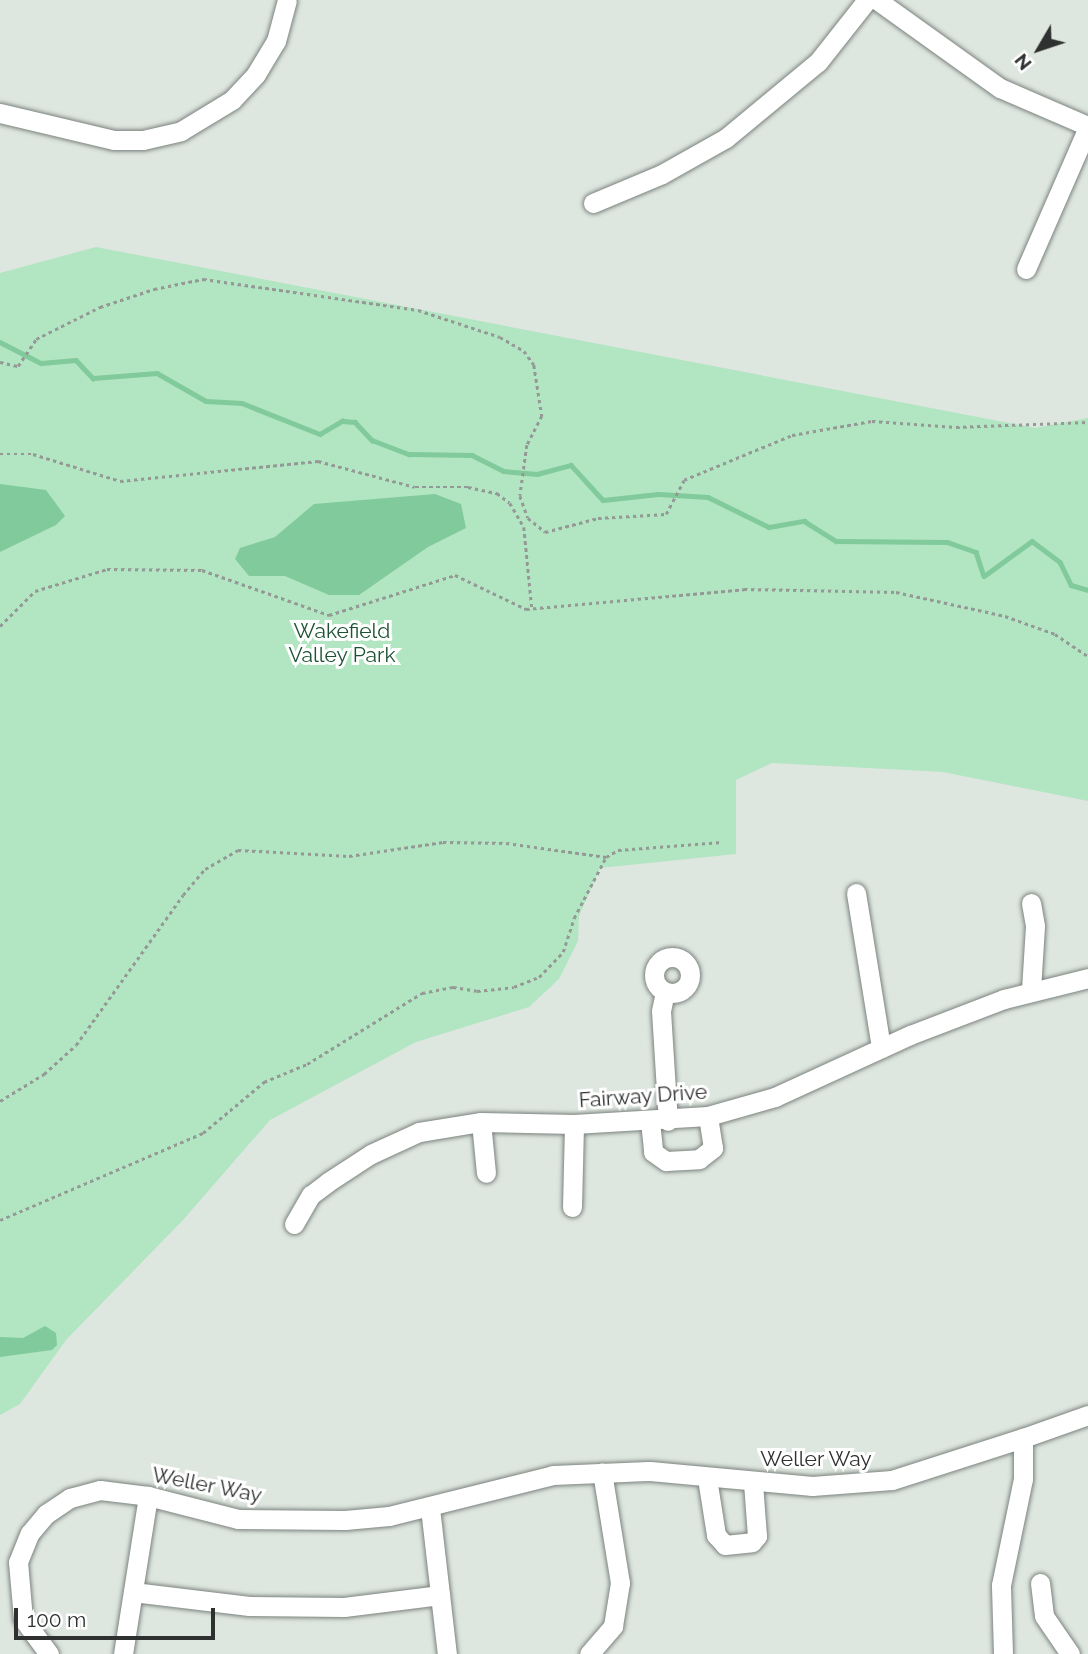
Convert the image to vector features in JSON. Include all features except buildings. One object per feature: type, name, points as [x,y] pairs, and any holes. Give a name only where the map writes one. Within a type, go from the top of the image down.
[{"type":"street","points":[[0,113],[114,140],[144,140],[181,131],[232,100],[256,74],[276,41],[287,0]]},
{"type":"street","points":[[593,203],[662,174],[726,138],[818,62],[867,0]]},
{"type":"street","points":[[877,0],[1000,88],[1088,126],[1026,269]]},
{"type":"street","points":[[856,892],[881,1048]]},
{"type":"street","points":[[1031,903],[1035,926],[1031,989]]},
{"type":"street","name":"Fairway Drive","points":[[294,1224],[312,1195],[371,1154],[419,1132],[481,1122],[574,1124],[708,1116],[775,1097],[881,1048],[1031,989],[1088,978]]},
{"type":"street","points":[[665,992],[661,1011],[659,1121],[653,1152],[666,1161],[699,1159],[713,1148],[708,1116]]},
{"type":"street","points":[[481,1122],[486,1173]]},
{"type":"street","points":[[572,1207],[574,1124]]},
{"type":"street","name":"Weller Way","points":[[49,1654],[23,1619],[18,1589],[18,1562],[30,1533],[46,1514],[70,1498],[100,1490],[148,1496],[238,1519],[306,1522],[389,1516],[541,1478],[602,1472],[650,1471],[753,1483],[812,1486],[892,1480],[1088,1415]]},
{"type":"street","points":[[1003,1654],[1001,1585],[1023,1479],[1023,1438]]},
{"type":"street","points":[[589,1654],[613,1626],[620,1583],[602,1472]]},
{"type":"street","points":[[707,1478],[716,1535],[725,1545],[752,1542],[757,1536],[753,1483]]},
{"type":"street","points":[[123,1654],[148,1496]]},
{"type":"street","points":[[430,1507],[447,1654]]},
{"type":"street","points":[[1040,1583],[1044,1616],[1070,1654]]},
{"type":"street","points":[[133,1592],[248,1606],[344,1607],[440,1595]]},
{"type":"path","points":[[0,362],[18,366],[36,339],[100,307],[154,289],[203,279],[418,310],[500,337],[532,361],[542,416],[527,445],[522,488],[527,514],[545,532],[598,518],[666,514],[674,505],[677,490],[684,480],[718,462],[792,435],[872,421],[956,427],[1088,422]]},
{"type":"path","points":[[0,454],[33,454],[120,481],[318,461],[415,487],[468,487],[497,493],[520,518],[532,609]]},
{"type":"path","points":[[520,518],[527,514]]},
{"type":"path","points":[[0,626],[35,591],[107,569],[202,570],[329,615],[455,575],[532,609],[744,589],[896,592],[1005,616],[1055,634],[1088,656]]},
{"type":"path","points":[[0,1101],[44,1074],[76,1045],[183,895],[205,869],[239,850],[349,856],[443,842],[506,844],[606,857]]},
{"type":"path","points":[[0,1220],[203,1133],[264,1082],[307,1064],[422,993],[453,987],[477,991],[514,987],[539,976],[563,952],[574,918],[606,857],[618,850],[722,842]]},
{"type":"green space","name":"Wakefield Valley Park","points":[[96,247],[1035,428],[1088,418],[1088,801],[943,772],[772,763],[736,780],[736,854],[600,868],[579,916],[578,941],[559,979],[529,1007],[416,1042],[270,1120],[183,1220],[66,1340],[20,1404],[0,1415],[0,273]]},
{"type":"shaded area","points":[[0,484],[46,490],[65,516],[56,525],[0,552]]},
{"type":"shaded area","points":[[435,494],[461,504],[466,528],[428,547],[359,595],[329,595],[285,576],[249,576],[235,559],[240,548],[275,537],[314,504]]},
{"type":"shaded area","points":[[45,1326],[56,1333],[57,1345],[52,1350],[0,1357],[0,1337],[23,1338]]},
{"type":"waterway","points":[[0,342],[41,363],[76,360],[93,378],[157,373],[206,401],[242,403],[320,434],[342,421],[355,422],[372,440],[409,454],[472,455],[503,471],[537,474],[571,465],[603,500],[658,494],[708,497],[769,527],[804,521],[836,541],[947,542],[976,552],[984,576],[1032,541],[1060,562],[1071,585],[1088,590]]}]
